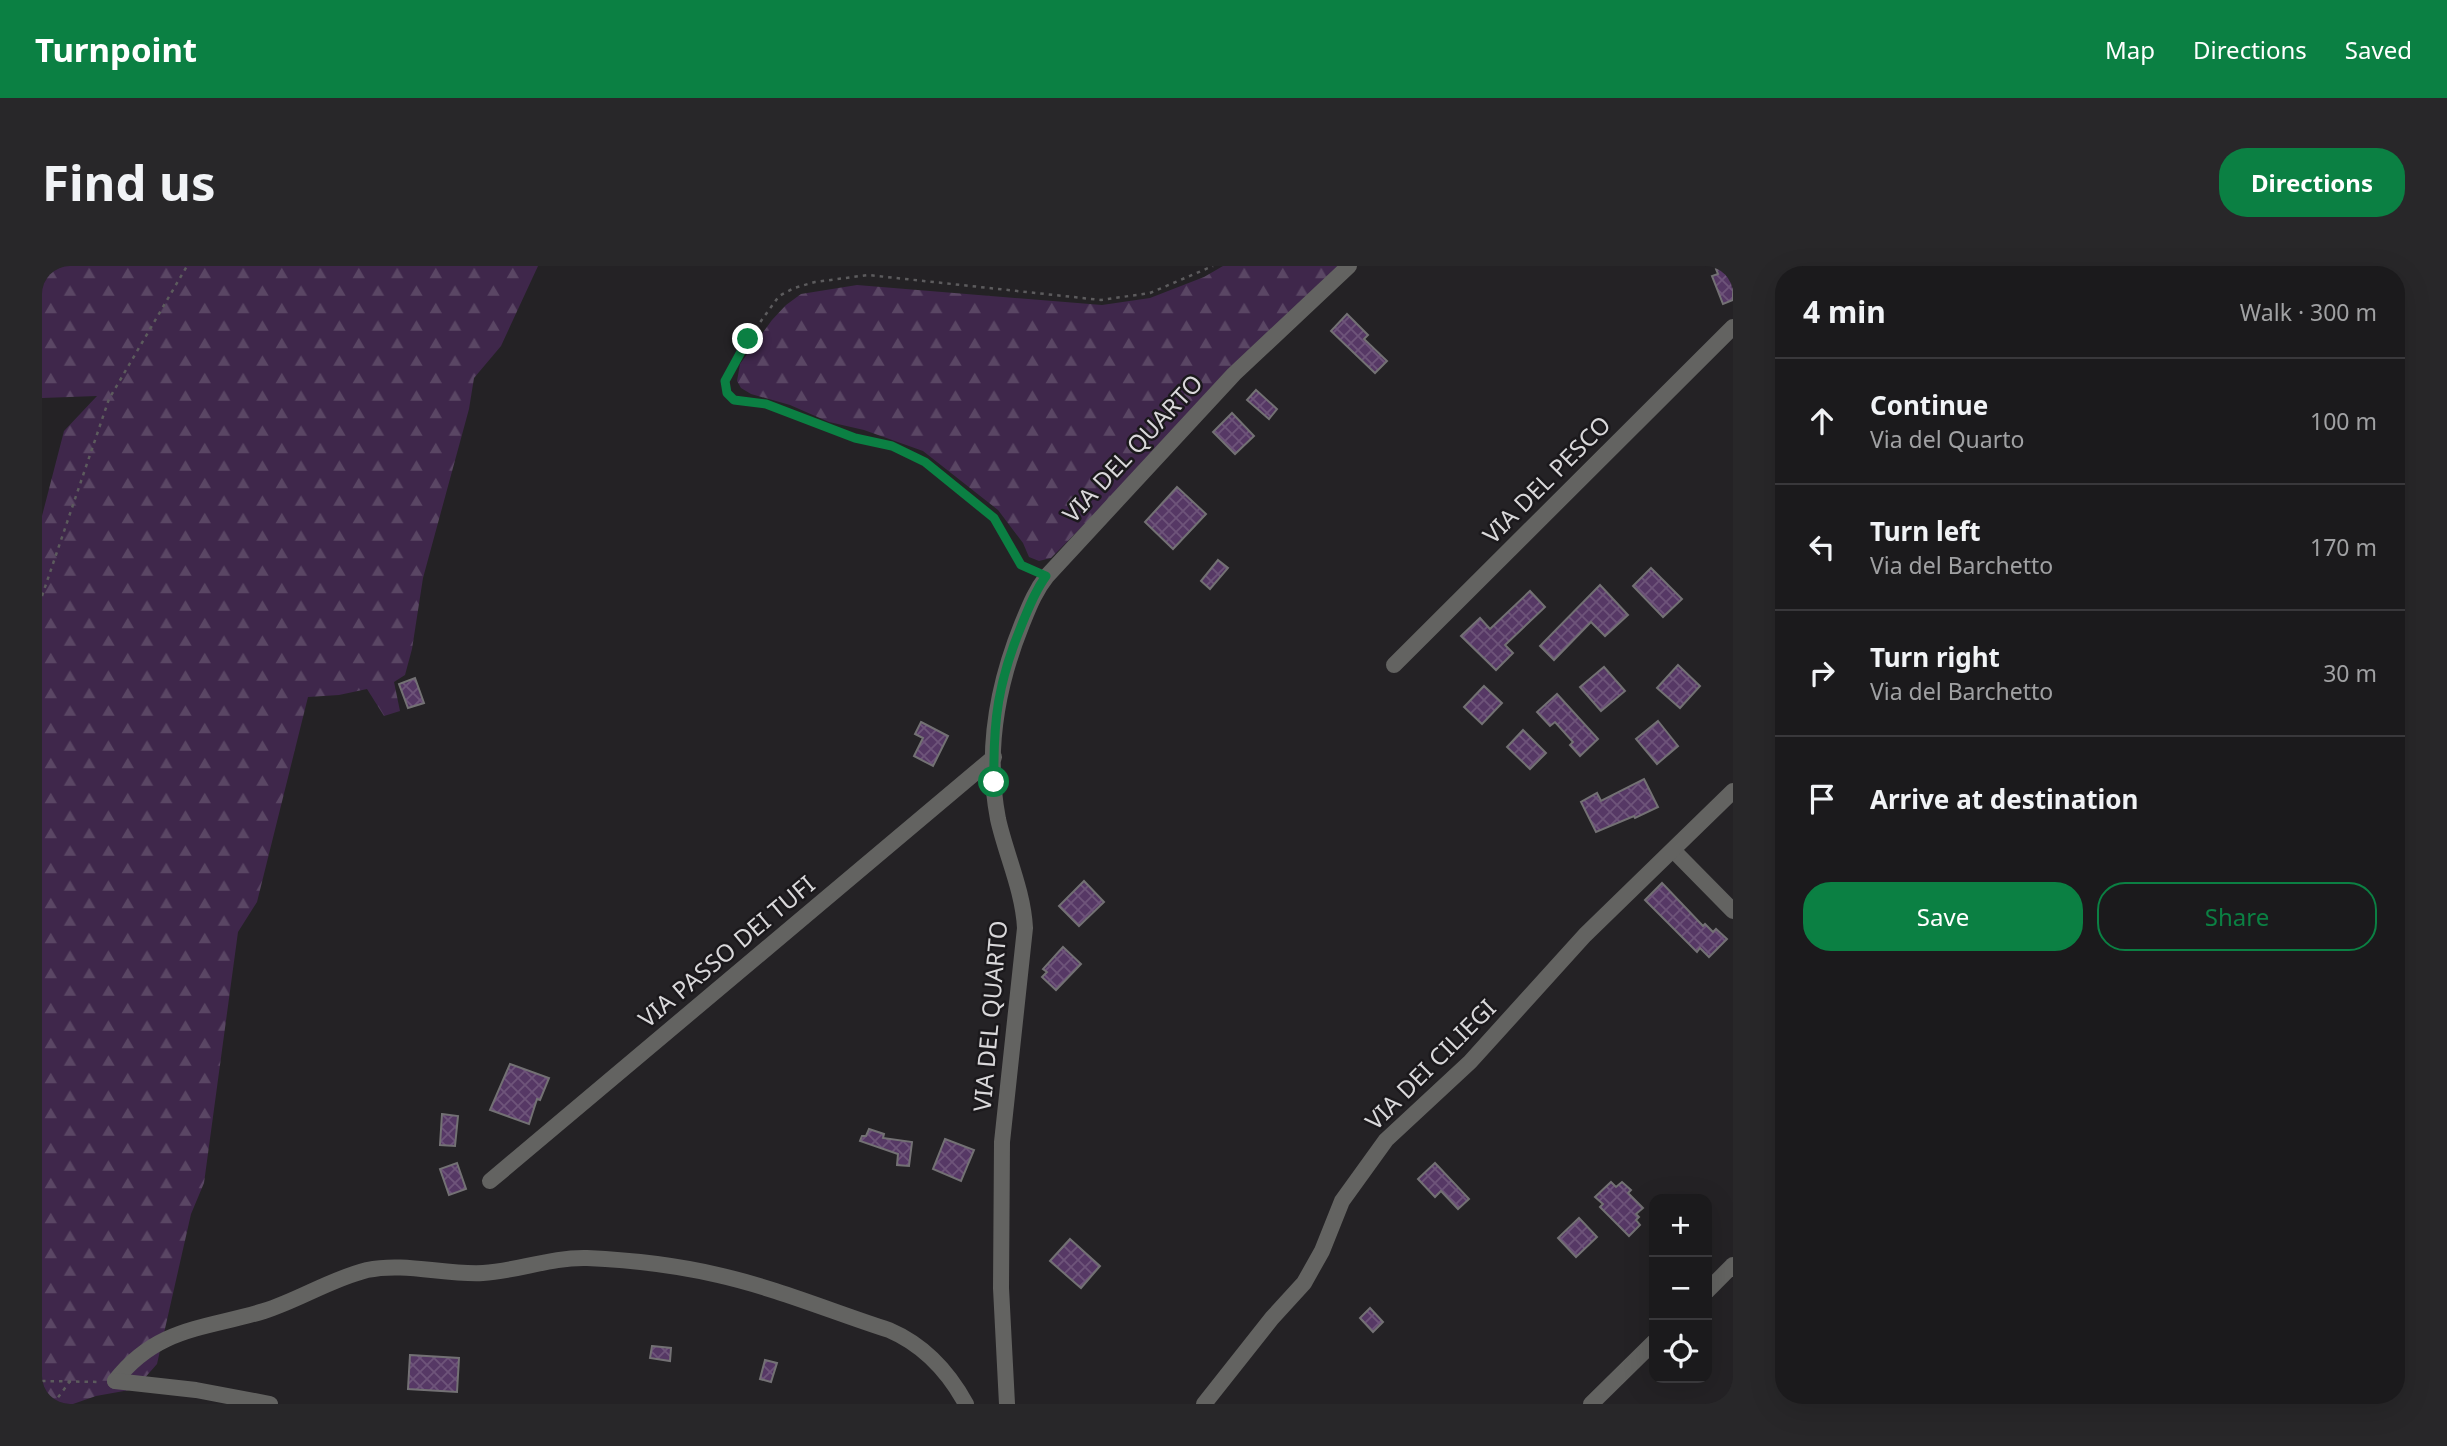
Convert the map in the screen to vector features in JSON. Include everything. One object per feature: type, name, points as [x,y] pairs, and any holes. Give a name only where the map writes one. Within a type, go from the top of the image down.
[{"type":"street","name":"VIA DEL QUARTO","points":[[1007,1404],[1001,1288],[1002,1142],[1025,928],[1020,896],[998,814],[994,725],[1003,676],[1032,599],[1046,576],[1227,381],[1349,266]]},
{"type":"street","name":"VIA DEL PESCO","points":[[1394,665],[1733,327]]},
{"type":"street","name":"VIA PASSO DEI TUFI","points":[[490,1181],[994,757]]},
{"type":"street","name":"VIA DEI CILIEGI","points":[[1205,1404],[1272,1318],[1304,1283],[1322,1251],[1339,1208],[1386,1140],[1470,1062],[1585,935],[1733,791]]},
{"type":"street","points":[[1673,850],[1733,911]]},
{"type":"street","points":[[115,1381],[125,1368],[146,1352],[183,1332],[264,1311],[367,1270],[394,1267],[484,1273],[587,1258],[683,1268],[718,1275],[889,1330],[912,1341],[930,1355],[949,1377],[966,1404]]},
{"type":"street","points":[[1712,1286],[1733,1265]]},
{"type":"street","points":[[1591,1404],[1649,1347]]},
{"type":"street","points":[[115,1381],[195,1390],[270,1404]]},
{"type":"path","points":[[42,596],[109,398],[187,266]]},
{"type":"path","points":[[1046,576],[1021,565],[994,518],[925,462],[892,446],[855,438],[766,404],[734,400],[727,393],[725,381],[748,339],[779,296],[815,282],[868,275],[1101,300],[1150,293],[1213,266]]},
{"type":"path","points":[[53,1404],[71,1380]]},
{"type":"path","points":[[42,1381],[115,1381]]},
{"type":"green space","points":[[42,266],[538,266],[501,346],[474,378],[469,409],[423,578],[412,649],[405,675],[394,682],[400,711],[384,716],[367,689],[339,695],[308,697],[257,902],[238,932],[204,1183],[191,1214],[157,1364],[135,1389],[96,1396],[73,1404],[42,1404],[42,516],[64,431],[97,396],[42,398]]},
{"type":"green space","points":[[1223,266],[1342,266],[1051,558],[1039,561],[1029,557],[1023,543],[998,510],[923,451],[751,394],[741,388],[737,381],[740,364],[772,320],[801,294],[857,285],[1102,305],[1150,298],[1204,277]]},
{"type":"building","points":[[1733,266],[1733,300],[1723,304],[1712,276],[1718,274],[1716,269]]},
{"type":"building","points":[[1347,314],[1368,335],[1364,339],[1387,361],[1375,373],[1331,331]]},
{"type":"building","points":[[1256,390],[1277,409],[1269,419],[1247,400]]},
{"type":"building","points":[[1232,413],[1254,436],[1235,454],[1213,432]]},
{"type":"building","points":[[1177,487],[1206,514],[1173,549],[1145,522]]},
{"type":"building","points":[[1218,560],[1228,568],[1210,589],[1201,581]]},
{"type":"building","points":[[1651,568],[1682,599],[1663,617],[1633,586]]},
{"type":"building","points":[[1600,585],[1628,615],[1605,636],[1591,622],[1554,660],[1540,646]]},
{"type":"building","points":[[1530,591],[1545,607],[1505,645],[1513,653],[1496,670],[1461,636],[1480,618],[1490,629]]},
{"type":"building","points":[[1678,665],[1700,686],[1680,708],[1657,688]]},
{"type":"building","points":[[1604,667],[1625,691],[1601,711],[1580,687]]},
{"type":"building","points":[[415,678],[424,703],[408,708],[399,684]]},
{"type":"building","points":[[1484,686],[1502,703],[1482,724],[1464,707]]},
{"type":"building","points":[[1557,694],[1598,739],[1580,756],[1570,745],[1573,742],[1555,722],[1550,726],[1537,712]]},
{"type":"building","points":[[1658,721],[1678,746],[1657,764],[1636,739]]},
{"type":"building","points":[[921,722],[948,736],[933,766],[914,756],[923,738],[915,734]]},
{"type":"building","points":[[1523,730],[1546,753],[1530,769],[1507,747]]},
{"type":"building","points":[[1644,779],[1658,807],[1596,832],[1581,802],[1597,793],[1601,801]]},
{"type":"building","points":[[1084,881],[1104,902],[1079,926],[1059,906]]},
{"type":"building","points":[[1662,883],[1703,926],[1705,924],[1713,932],[1716,929],[1727,939],[1709,957],[1700,948],[1697,952],[1645,900]]},
{"type":"building","points":[[1063,947],[1081,964],[1056,990],[1042,977],[1047,972],[1043,969]]},
{"type":"building","points":[[510,1064],[549,1078],[540,1100],[537,1099],[529,1124],[490,1110]]},
{"type":"building","points":[[442,1114],[458,1116],[455,1146],[440,1145]]},
{"type":"building","points":[[869,1129],[884,1134],[883,1138],[912,1142],[909,1166],[897,1165],[898,1154],[860,1141]]},
{"type":"building","points":[[945,1139],[974,1150],[961,1181],[933,1169]]},
{"type":"building","points":[[457,1163],[466,1189],[449,1195],[440,1169]]},
{"type":"building","points":[[1435,1163],[1469,1199],[1458,1209],[1441,1191],[1435,1197],[1418,1179]]},
{"type":"building","points":[[1611,1182],[1616,1187],[1622,1182],[1631,1190],[1628,1193],[1643,1208],[1636,1214],[1640,1225],[1629,1236],[1600,1207],[1603,1204],[1595,1197]]},
{"type":"building","points":[[1579,1218],[1597,1237],[1576,1257],[1558,1238]]},
{"type":"building","points":[[1070,1239],[1100,1266],[1081,1288],[1050,1261]]},
{"type":"building","points":[[1370,1308],[1383,1322],[1373,1332],[1360,1318]]},
{"type":"building","points":[[652,1346],[671,1348],[670,1361],[650,1358]]},
{"type":"building","points":[[410,1355],[459,1358],[457,1392],[408,1389]]},
{"type":"building","points":[[765,1360],[777,1363],[771,1382],[760,1379]]},
{"type":"route","points":[[748,339],[725,381],[727,393],[734,400],[766,404],[855,438],[892,446],[925,462],[994,518],[1021,565],[1046,576],[1032,599],[1003,676],[994,725],[994,782]]}]
